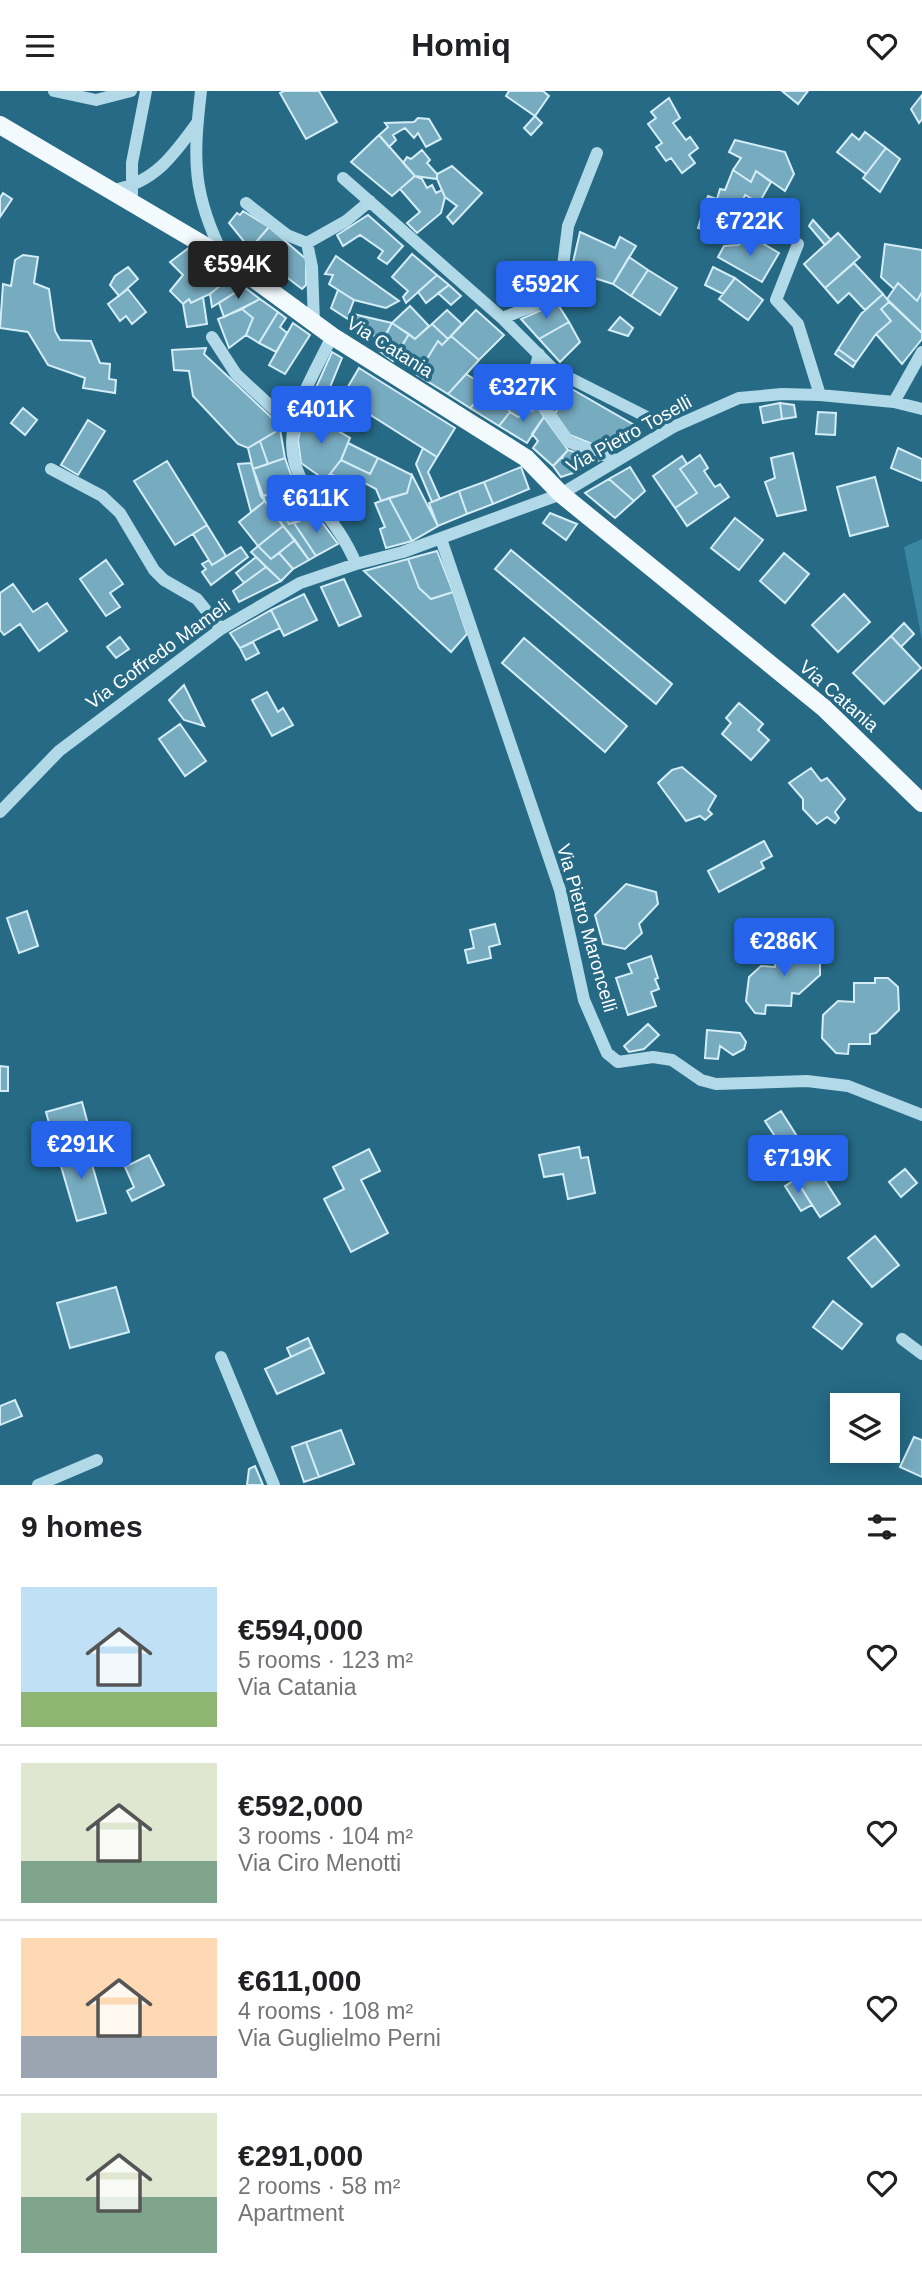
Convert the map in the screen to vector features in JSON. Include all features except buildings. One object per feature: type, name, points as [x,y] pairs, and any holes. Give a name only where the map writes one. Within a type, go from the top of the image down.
[{"type":"main road","name":"Via Catania","points":[[0,125],[125,193],[224,257],[332,336],[526,458],[561,494],[824,708],[922,803]]},
{"type":"street","points":[[54,91],[96,100],[131,91]]},
{"type":"street","points":[[125,193],[146,91]]},
{"type":"street","points":[[201,91],[195,164],[198,195],[224,257]]},
{"type":"street","points":[[125,193],[149,179],[173,157],[197,123]]},
{"type":"street","points":[[502,318],[534,306],[556,282],[563,266],[568,226],[597,153]]},
{"type":"street","points":[[343,179],[502,318],[554,370],[645,416],[673,427]]},
{"type":"street","points":[[307,243],[346,221],[370,201]]},
{"type":"street","points":[[246,202],[287,235],[307,243]]},
{"type":"street","points":[[307,243],[312,267],[314,323]]},
{"type":"street","points":[[798,244],[776,300],[798,324],[820,395]]},
{"type":"street","points":[[332,336],[289,437],[294,465],[304,484],[346,540],[356,563]]},
{"type":"street","points":[[212,337],[236,375],[292,426]]},
{"type":"street","points":[[894,402],[922,352]]},
{"type":"street","points":[[539,354],[535,370],[541,403],[569,442],[617,460]]},
{"type":"street","name":"Via Pietro Toselli","points":[[561,494],[673,427],[739,398],[782,394],[820,395],[894,402],[922,409]]},
{"type":"street","points":[[51,469],[102,496],[120,513],[154,570],[164,580],[197,599],[221,629]]},
{"type":"street","name":"Via Goffredo Mameli","points":[[0,812],[59,751],[221,629],[300,583],[356,563],[441,539],[561,494]]},
{"type":"street","name":"Via Pietro Maroncelli","points":[[441,539],[560,890],[584,1000],[607,1053],[618,1062],[653,1057],[672,1060],[701,1080],[716,1084],[807,1081],[848,1086],[922,1115]]},
{"type":"street","points":[[902,1339],[922,1354]]},
{"type":"street","points":[[221,1357],[274,1485]]},
{"type":"street","points":[[38,1485],[97,1460]]},
{"type":"shaded area","points":[[922,539],[922,640],[904,547]]}]
